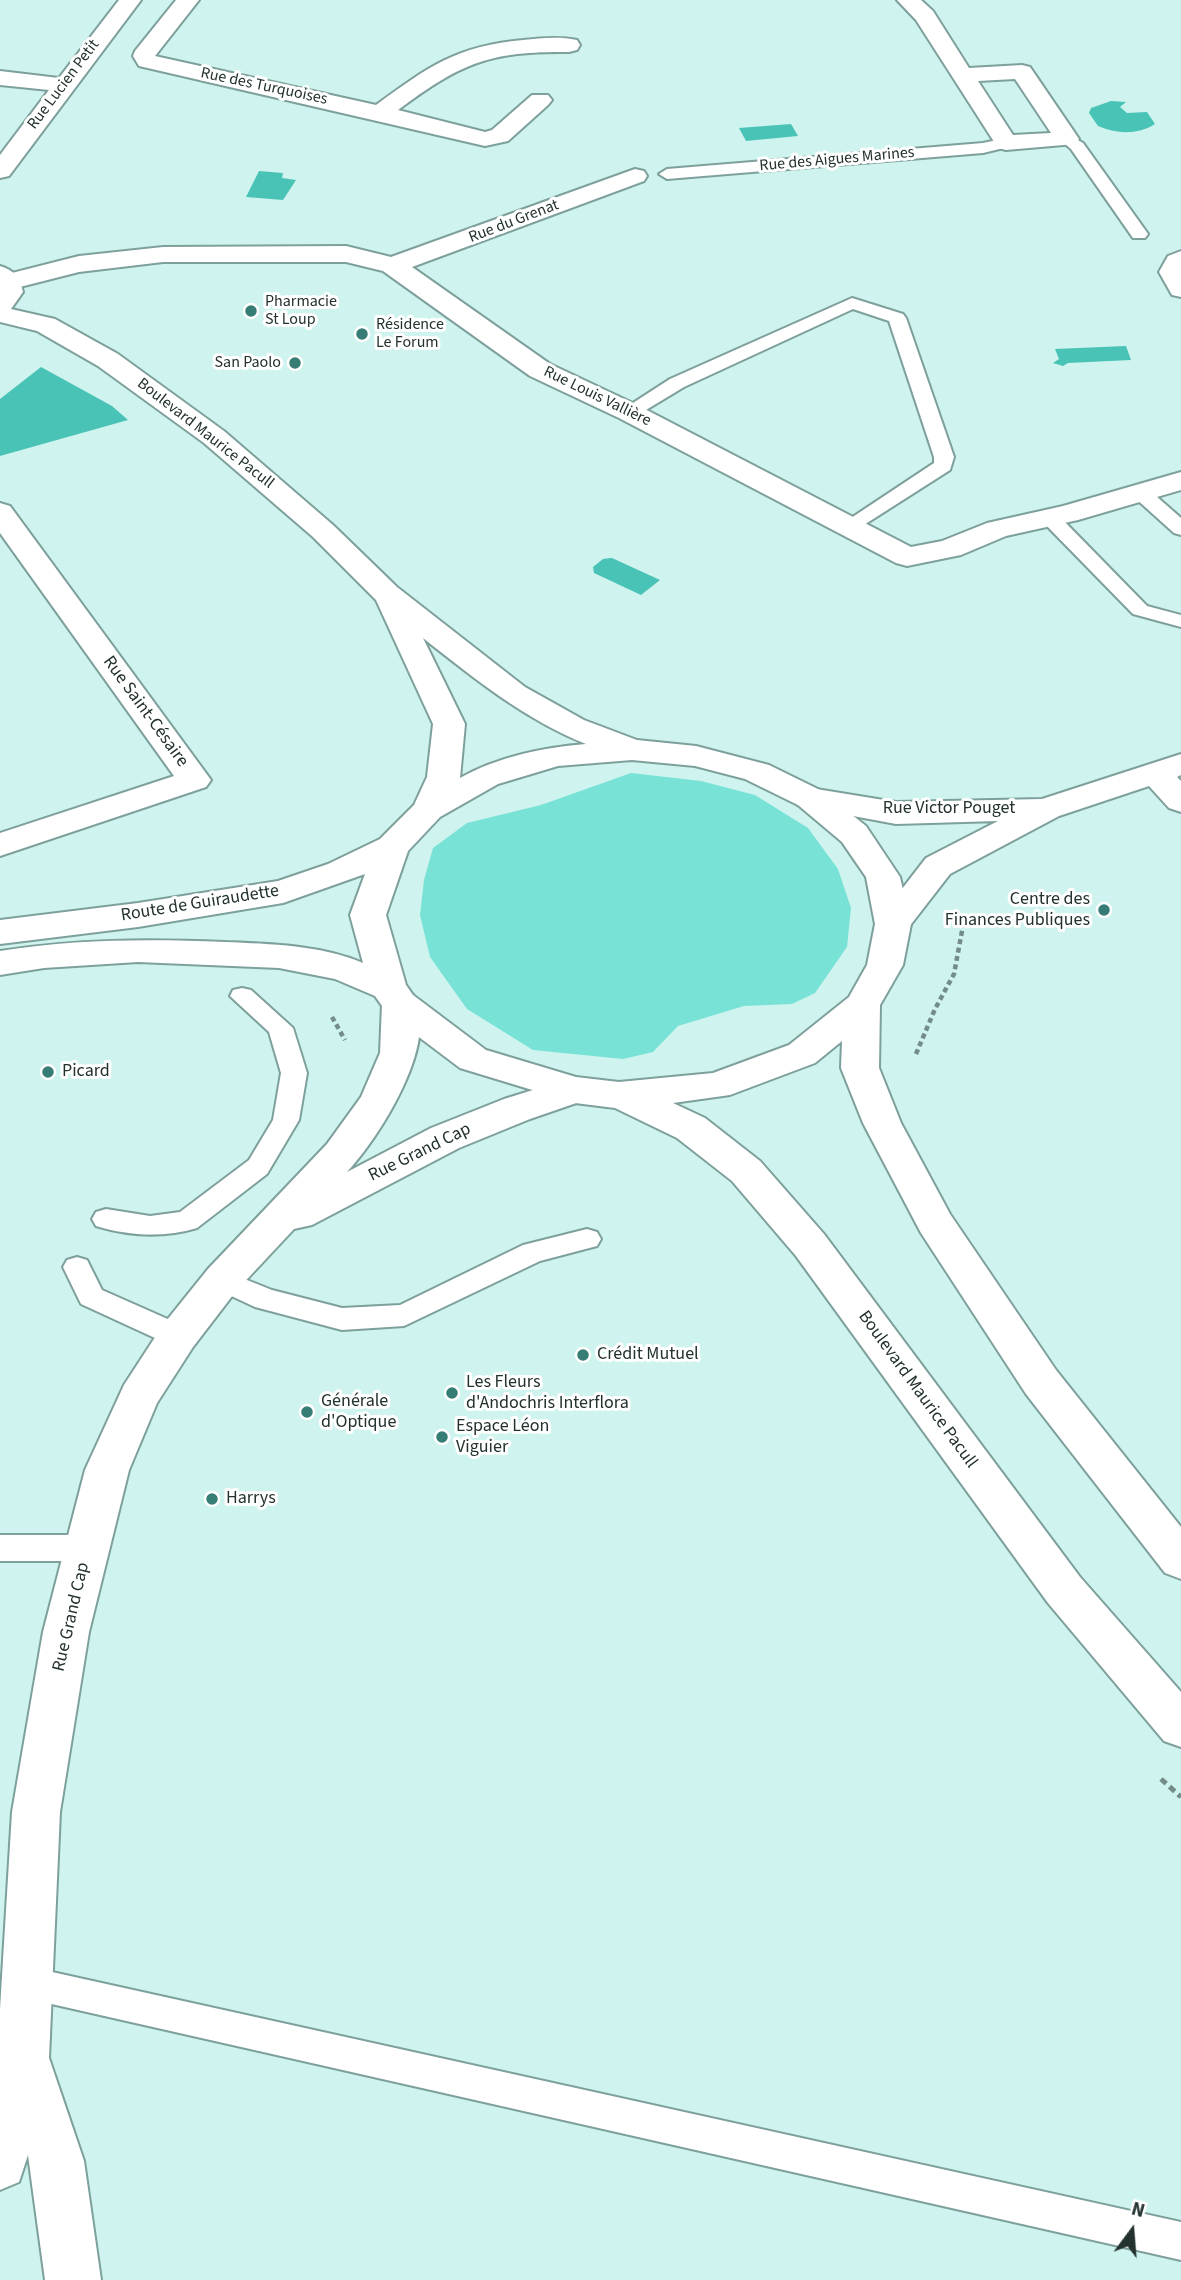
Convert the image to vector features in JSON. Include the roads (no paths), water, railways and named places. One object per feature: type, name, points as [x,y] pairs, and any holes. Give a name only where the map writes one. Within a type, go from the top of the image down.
[{"type":"street","name":"Rue Lucien Petit","points":[[0,171],[130,0]]},
{"type":"street","name":"Rue des Turquoises","points":[[188,0],[146,51],[144,56],[148,61],[485,139],[500,136],[540,100]]},
{"type":"street","points":[[908,0],[925,16],[1006,142]]},
{"type":"street","points":[[380,113],[427,78],[459,60],[485,53],[569,46]]},
{"type":"street","points":[[964,75],[1022,72],[1067,139]]},
{"type":"street","points":[[0,78],[64,85]]},
{"type":"street","name":"Rue des Aigues Marines","points":[[1006,142],[1067,139]]},
{"type":"street","name":"Rue du Grenat","points":[[392,265],[635,176]]},
{"type":"street","name":"Rue Louis Vallière","points":[[3,288],[70,266],[144,257],[346,254],[392,265],[540,370],[629,412],[907,557],[950,549],[997,529],[1181,481]]},
{"type":"street","name":"Boulevard Maurice Pacull","points":[[0,314],[46,325],[108,360],[214,437],[323,531],[386,593],[523,700],[573,727],[632,750]]},
{"type":"street","name":"Rue Saint-Césaire","points":[[0,512],[194,780],[0,845]]},
{"type":"street","name":"Boulevard Maurice Pacull","points":[[386,593],[449,724],[444,777],[428,810]]},
{"type":"street","points":[[392,847],[428,810],[486,777],[556,756],[632,750],[696,756],[757,772],[810,798],[854,834],[883,877],[893,924],[885,965],[862,1005],[802,1054],[717,1086],[619,1095],[575,1090]]},
{"type":"street","points":[[1168,768],[1181,801]]},
{"type":"street","name":"Rue Victor Pouget","points":[[893,924],[938,866],[1047,809],[1168,768]]},
{"type":"street","name":"Rue Victor Pouget","points":[[810,798],[896,813],[1047,809]]},
{"type":"street","name":"Route de Guiraudette","points":[[0,932],[138,915],[283,892],[340,872],[392,847]]},
{"type":"street","name":"Rue Grand Cap","points":[[0,2163],[23,2058],[36,1811],[66,1632],[107,1470],[139,1396],[177,1336],[222,1280],[341,1154],[378,1101],[399,1053],[394,996],[368,915],[392,847]]},
{"type":"street","name":"Route de Guiraudette","points":[[0,964],[44,956],[138,950],[279,956],[343,968],[394,996],[473,1059],[575,1090]]},
{"type":"street","points":[[862,1005],[860,1068],[883,1123],[935,1223],[1041,1381],[1181,1560]]},
{"type":"street","name":"Rue Grand Cap","points":[[272,1229],[445,1138],[517,1109],[575,1090]]},
{"type":"street","name":"Boulevard Maurice Pacull","points":[[619,1095],[691,1128],[746,1171],[810,1245],[1064,1590],[1181,1726]]},
{"type":"street","name":"Rue Grand Cap","points":[[23,2058],[57,2161],[72,2280]]},
{"type":"lane","points":[[1067,139],[1077,146],[1139,234]]},
{"type":"lane","name":"Rue des Aigues Marines","points":[[667,174],[983,148],[1006,142]]},
{"type":"lane","points":[[629,412],[677,383],[852,303],[897,318],[944,457],[943,466],[849,526]]},
{"type":"lane","points":[[1141,493],[1181,529]]},
{"type":"lane","points":[[1050,517],[1140,610],[1181,621]]},
{"type":"lane","points":[[106,1219],[150,1226],[187,1221],[258,1167],[286,1120],[294,1073],[281,1028],[242,996]]},
{"type":"lane","points":[[222,1280],[265,1299],[342,1319],[404,1315],[533,1252],[587,1240]]},
{"type":"lane","points":[[77,1266],[91,1297],[177,1336]]},
{"type":"lane","points":[[0,1548],[88,1548]]},
{"type":"lane","points":[[25,1982],[1181,2241]]},
{"type":"place","name":"Pharmacie St Loup","points":[[251,311]]},
{"type":"place","name":"Résidence Le Forum","points":[[362,334]]},
{"type":"place","name":"San Paolo","points":[[295,363]]},
{"type":"place","name":"Centre des Finances Publiques","points":[[1104,910]]},
{"type":"place","name":"Picard","points":[[48,1072]]},
{"type":"place","name":"Crédit Mutuel","points":[[583,1355]]},
{"type":"place","name":"Les Fleurs d'Andochris Interflora","points":[[452,1393]]},
{"type":"place","name":"Générale d'Optique","points":[[307,1412]]},
{"type":"place","name":"Espace Léon Viguier","points":[[442,1437]]},
{"type":"place","name":"Harrys","points":[[212,1499]]}]
